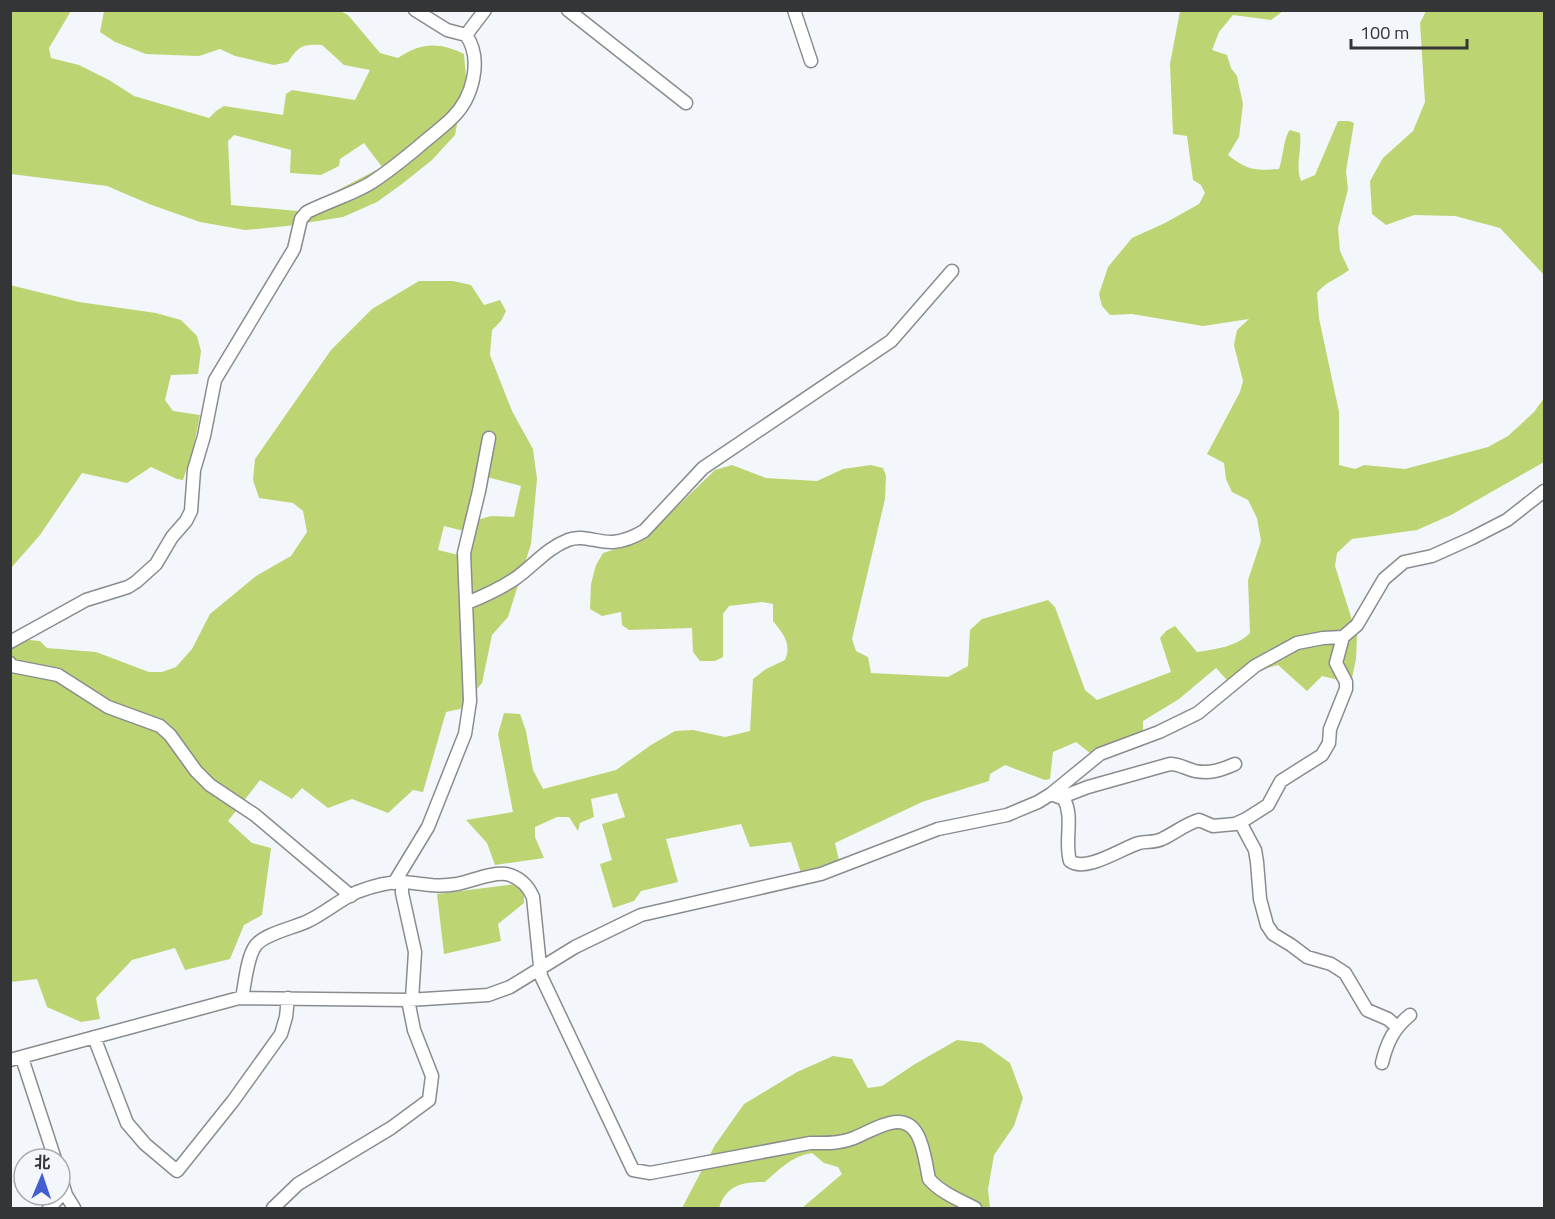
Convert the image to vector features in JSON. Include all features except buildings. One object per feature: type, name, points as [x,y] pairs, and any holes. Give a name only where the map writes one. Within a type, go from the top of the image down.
[{"type":"street","points":[[10,642],[86,600],[128,587],[156,564],[191,511],[194,470],[204,436],[215,380],[294,249],[301,219],[307,212],[367,185],[393,169],[454,117],[473,78],[475,55],[472,44],[466,35],[447,30],[415,10]]},
{"type":"street","points":[[466,35],[485,10]]},
{"type":"street","points":[[568,10],[686,103]]},
{"type":"street","points":[[794,10],[811,61]]},
{"type":"street","points":[[466,603],[489,594],[516,578],[550,549],[566,541],[575,538],[612,542],[632,538],[644,531],[703,468],[891,341],[952,271]]},
{"type":"street","points":[[273,1209],[298,1185],[392,1128],[429,1100],[432,1077],[414,1030],[410,1000],[415,952],[398,883],[428,827],[465,734],[470,701],[464,553],[488,452],[489,438]]},
{"type":"street","points":[[1057,796],[1067,805],[1070,861],[1079,865],[1091,863],[1141,843],[1152,843],[1199,820],[1214,826],[1240,822],[1268,805],[1281,781],[1327,750],[1330,729],[1346,689],[1346,682],[1336,663],[1343,637],[1356,625],[1384,579],[1404,562],[1432,556],[1507,520],[1545,491]]},
{"type":"street","points":[[1057,796],[1100,754],[1159,732],[1198,713],[1263,661],[1297,643],[1343,637]]},
{"type":"street","points":[[10,663],[12,666],[57,675],[108,707],[160,726],[170,735],[196,771],[210,785],[255,815],[351,896]]},
{"type":"street","points":[[50,1147],[16,1059],[242,998],[410,1000],[488,995],[510,987],[575,947],[641,915],[821,874],[938,829],[1007,815],[1057,796],[1170,764],[1206,772],[1219,771],[1235,764]]},
{"type":"street","points":[[1240,822],[1255,850],[1260,899],[1267,925],[1273,934],[1307,957],[1332,964],[1345,973],[1367,1010],[1388,1019],[1396,1026]]},
{"type":"street","points":[[242,998],[255,946],[262,940],[308,921],[358,892],[398,883],[433,887],[507,874],[528,886],[533,897],[542,967],[541,976],[633,1170],[650,1173],[810,1143],[828,1144],[851,1139],[879,1126],[904,1122],[918,1135],[933,1183],[975,1209]]},
{"type":"street","points":[[94,1037],[127,1123],[146,1144],[177,1171],[281,1034],[288,998]]},
{"type":"street","points":[[1382,1063],[1386,1046],[1396,1026],[1410,1015]]},
{"type":"green space","points":[[11,11],[71,11],[49,48],[51,58],[79,65],[134,96],[209,118],[224,106],[283,115],[286,94],[292,90],[355,100],[370,70],[344,65],[322,45],[302,47],[288,62],[274,65],[235,56],[220,49],[199,56],[146,54],[115,42],[100,32],[104,11],[340,11],[348,15],[380,53],[398,58],[415,49],[439,46],[464,54],[466,77],[455,135],[432,160],[402,184],[377,202],[343,217],[245,230],[200,222],[107,186],[11,174]],"holes":[[[234,135],[291,150],[290,173],[321,175],[339,166],[340,159],[364,143],[382,167],[298,211],[231,205],[228,141]]]},
{"type":"green space","points":[[1180,11],[1283,11],[1271,20],[1233,15],[1219,32],[1212,50],[1227,55],[1231,68],[1237,76],[1243,104],[1239,137],[1228,155],[1235,160],[1246,167],[1264,170],[1279,169],[1288,133],[1290,130],[1300,133],[1299,175],[1301,181],[1315,175],[1338,121],[1354,123],[1346,171],[1348,189],[1338,228],[1340,251],[1349,270],[1317,293],[1319,318],[1339,412],[1339,465],[1355,469],[1364,465],[1405,469],[1488,447],[1508,436],[1534,412],[1544,398],[1544,462],[1451,515],[1417,530],[1352,539],[1337,553],[1335,566],[1357,636],[1356,659],[1351,683],[1322,676],[1307,691],[1278,665],[1257,671],[1236,690],[1216,668],[1179,699],[1143,721],[1143,746],[1100,761],[1076,742],[1053,752],[1050,779],[1045,780],[1005,765],[990,774],[989,781],[922,802],[835,843],[839,860],[801,873],[791,842],[750,847],[741,824],[666,839],[678,882],[641,891],[634,901],[613,908],[600,864],[612,860],[602,824],[625,817],[617,793],[591,799],[594,817],[580,823],[578,831],[569,817],[557,817],[535,827],[535,837],[544,858],[495,865],[487,843],[466,820],[513,812],[498,734],[504,713],[520,714],[526,731],[533,770],[543,789],[616,770],[675,731],[693,730],[725,737],[750,731],[753,679],[766,669],[785,660],[787,654],[785,639],[773,621],[773,604],[762,602],[729,606],[723,614],[723,657],[715,661],[700,661],[693,652],[692,628],[629,630],[622,625],[621,612],[602,616],[590,609],[591,584],[596,565],[603,553],[641,541],[715,470],[732,465],[766,478],[817,481],[843,469],[871,465],[883,468],[886,476],[885,499],[852,639],[856,651],[868,657],[871,673],[948,677],[968,666],[970,630],[982,619],[1048,600],[1055,607],[1085,690],[1097,700],[1171,672],[1160,638],[1175,626],[1197,652],[1232,644],[1250,633],[1248,580],[1261,541],[1257,518],[1248,500],[1232,492],[1226,479],[1224,463],[1207,454],[1240,392],[1243,381],[1234,345],[1237,330],[1249,319],[1203,326],[1132,314],[1110,315],[1102,306],[1099,294],[1108,267],[1132,238],[1199,204],[1205,193],[1201,185],[1193,180],[1187,136],[1173,134],[1170,64]]},
{"type":"green space","points":[[1426,11],[1544,11],[1544,275],[1500,228],[1455,216],[1414,215],[1386,225],[1372,214],[1370,181],[1383,158],[1413,131],[1425,102],[1420,23]]},
{"type":"green space","points":[[419,281],[453,281],[471,285],[484,305],[500,300],[506,311],[501,321],[492,330],[490,355],[512,411],[533,449],[537,479],[531,544],[508,617],[492,635],[482,683],[460,709],[446,712],[423,792],[413,790],[388,813],[352,799],[328,808],[302,788],[292,799],[260,780],[228,821],[252,843],[271,848],[262,915],[244,925],[230,959],[185,970],[175,948],[132,960],[96,998],[100,1019],[81,1022],[47,1007],[37,979],[11,982],[11,646],[29,640],[40,641],[47,648],[96,652],[149,672],[162,672],[176,667],[192,649],[210,614],[256,576],[291,556],[307,532],[303,511],[293,503],[259,498],[253,480],[255,459],[331,350],[372,309]],"holes":[[[479,475],[521,486],[514,517],[491,516],[477,520],[467,557],[438,550],[444,526],[464,531]]]},
{"type":"green space","points":[[10,285],[79,302],[156,313],[181,320],[197,336],[201,351],[198,374],[171,375],[165,400],[173,411],[200,415],[192,454],[183,480],[151,467],[127,483],[82,473],[40,535],[11,568]]},
{"type":"green space","points":[[515,884],[524,890],[524,903],[498,924],[501,941],[444,954],[437,894]]},
{"type":"green space","points":[[957,1040],[982,1043],[1010,1063],[1023,1098],[1014,1126],[994,1155],[988,1189],[990,1208],[802,1208],[842,1174],[838,1167],[824,1163],[812,1153],[792,1160],[765,1182],[743,1184],[731,1189],[719,1208],[682,1208],[715,1145],[744,1104],[797,1072],[833,1056],[852,1059],[868,1088],[882,1086]]}]
